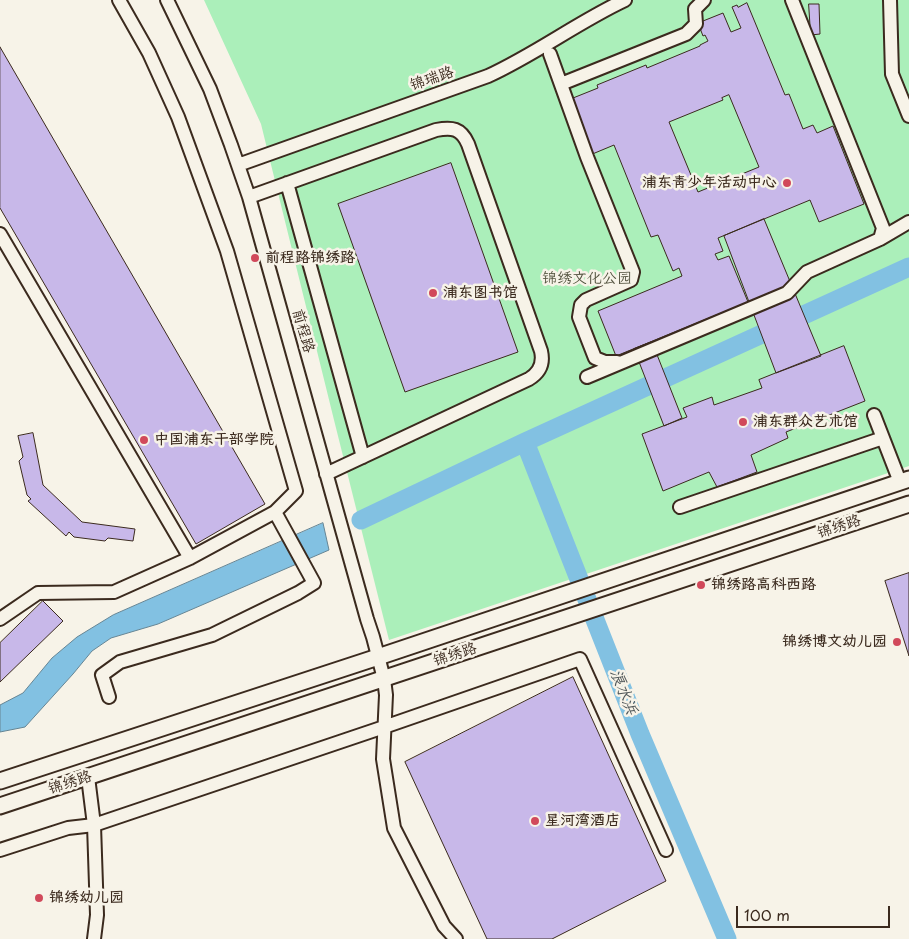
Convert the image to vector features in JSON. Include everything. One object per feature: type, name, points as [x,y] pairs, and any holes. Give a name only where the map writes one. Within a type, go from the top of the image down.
[{"type":"main road","name":"锦绣路","points":[[0,781],[905,481]]},
{"type":"main road","name":"锦绣路","points":[[0,806],[909,504]]},
{"type":"street","name":"前程路","points":[[167,0],[210,89],[249,197],[373,636],[384,679],[387,700],[384,727],[384,759],[394,828],[444,926],[456,939]]},
{"type":"street","name":"锦瑞路","points":[[238,164],[488,76],[520,60],[625,0]]},
{"type":"street","points":[[561,84],[686,34],[696,24],[695,8],[704,0]]},
{"type":"street","points":[[792,0],[883,228],[880,239]]},
{"type":"street","points":[[890,0],[892,74],[909,116]]},
{"type":"street","points":[[0,619],[38,593],[114,592],[190,558],[275,512],[296,491],[227,251],[178,117],[149,53],[122,1]]},
{"type":"street","points":[[550,54],[587,157],[633,272],[631,280],[586,300],[580,305],[579,317],[595,358],[605,362],[624,362]]},
{"type":"street","points":[[249,197],[436,130],[447,128],[459,131],[468,144],[541,351],[542,361],[540,368],[528,380],[326,474]]},
{"type":"street","points":[[287,183],[362,457]]},
{"type":"street","points":[[587,377],[787,293],[807,272],[880,239],[909,222]]},
{"type":"street","points":[[0,234],[190,558]]},
{"type":"street","points":[[874,415],[882,438],[905,481]]},
{"type":"street","points":[[680,507],[882,438]]},
{"type":"street","points":[[109,697],[102,675],[120,662],[212,635],[298,593],[314,583],[275,512]]},
{"type":"street","points":[[0,850],[68,828],[94,824],[580,659],[666,850]]},
{"type":"street","points":[[88,777],[94,824],[96,915],[94,939]]},
{"type":"green space","name":"锦绣文化公园","points":[[204,0],[909,0],[909,466],[389,640],[261,124]]},
{"type":"water","points":[[323,523],[329,550],[158,624],[111,638],[92,651],[25,727],[0,732],[0,705],[23,693],[52,658],[77,637],[113,615]]},
{"type":"building","name":"浦东青少年活动中心","points":[[747,3],[785,95],[789,94],[803,129],[813,125],[817,133],[833,126],[864,204],[819,222],[810,200],[718,238],[723,251],[715,254],[718,260],[729,256],[748,302],[616,356],[598,311],[682,276],[679,268],[673,271],[658,235],[651,237],[614,145],[590,155],[568,100],[598,88],[597,85],[646,65],[647,68],[700,46],[708,41],[705,35],[703,36],[698,23],[723,13],[731,32],[741,28],[732,7],[737,5],[738,7]],"holes":[[[729,95],[759,167],[698,192],[669,122],[723,100],[722,98]]]},
{"type":"building","points":[[809,4],[819,4],[820,34],[811,35]]},
{"type":"building","points":[[0,47],[265,504],[196,544],[0,208]]},
{"type":"building","name":"浦东图书馆","points":[[451,163],[518,352],[405,392],[338,204]]},
{"type":"building","points":[[764,219],[821,356],[776,373],[724,236]]},
{"type":"building","points":[[652,342],[682,418],[664,426],[634,349]]},
{"type":"building","name":"浦东群众艺术馆","points":[[844,346],[865,401],[786,432],[788,438],[751,455],[757,472],[717,487],[709,472],[663,491],[642,434],[687,417],[683,408],[712,397],[714,405],[762,388],[759,380]]},
{"type":"building","points":[[33,433],[43,485],[82,522],[135,529],[133,541],[108,538],[105,541],[74,537],[69,532],[66,536],[28,501],[31,499],[27,495],[19,461],[23,457],[18,436]]},
{"type":"building","points":[[909,573],[909,656],[885,581]]},
{"type":"building","points":[[43,601],[63,621],[0,682],[0,643]]},
{"type":"building","name":"星河湾酒店","points":[[573,677],[666,881],[552,939],[487,939],[405,762]]},
{"type":"waterway","points":[[361,520],[525,442],[909,267]]},
{"type":"waterway","name":"浪水浜","points":[[525,442],[640,734],[727,939]]},
{"type":"place","name":"浦东青少年活动中心","points":[[787,183]]},
{"type":"place","name":"前程路锦绣路","points":[[255,258]]},
{"type":"place","name":"浦东图书馆","points":[[433,293]]},
{"type":"place","name":"浦东群众艺术馆","points":[[743,422]]},
{"type":"place","name":"中国浦东干部学院","points":[[144,440]]},
{"type":"place","name":"锦绣路高科西路","points":[[701,585]]},
{"type":"place","name":"锦绣博文幼儿园","points":[[897,642]]},
{"type":"place","name":"星河湾酒店","points":[[535,821]]},
{"type":"place","name":"锦绣幼儿园","points":[[39,898]]}]
